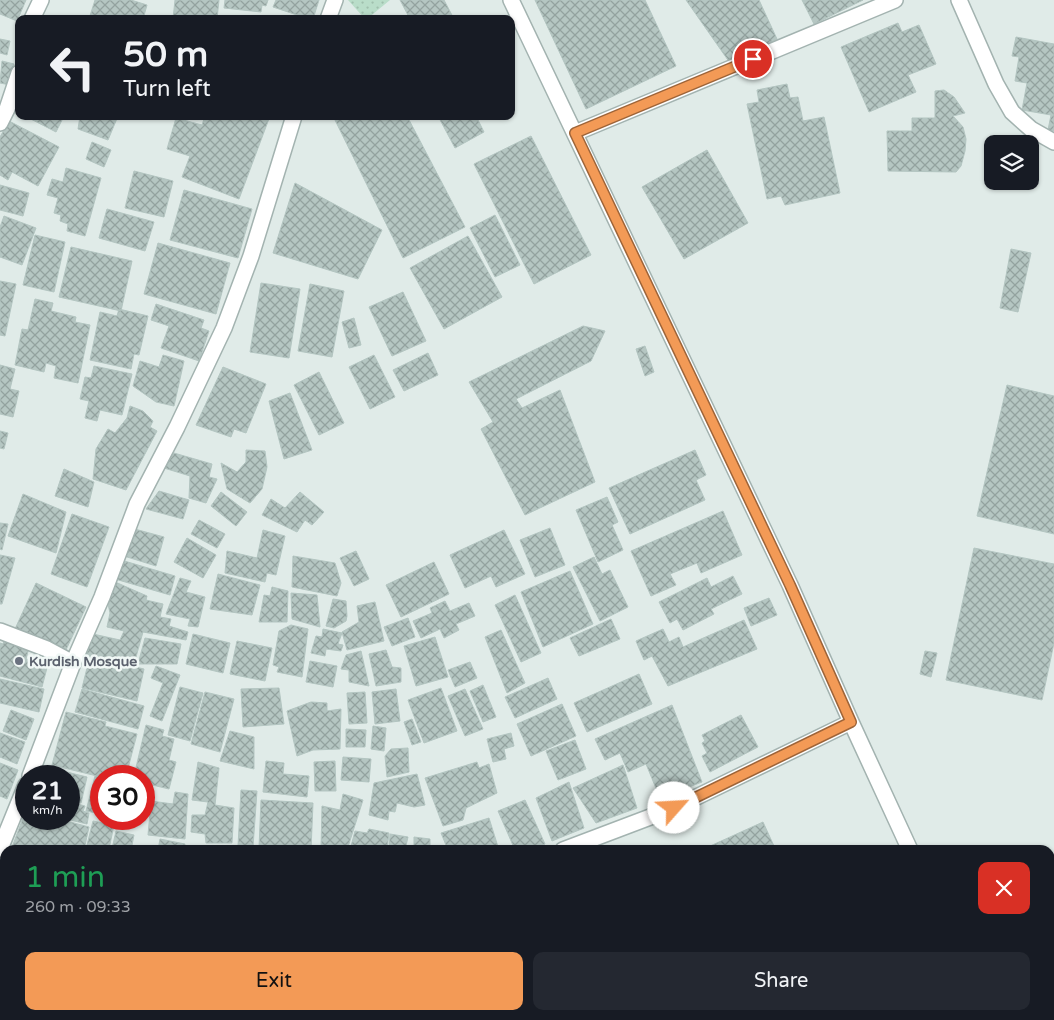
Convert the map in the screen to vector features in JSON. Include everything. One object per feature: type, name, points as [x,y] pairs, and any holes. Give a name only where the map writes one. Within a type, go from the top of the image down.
[{"type":"street","points":[[34,15],[41,0]]},
{"type":"street","points":[[329,15],[335,0]]},
{"type":"street","points":[[511,0],[790,585],[908,845]]},
{"type":"street","points":[[575,133],[895,0]]},
{"type":"street","points":[[959,0],[996,84],[1012,112],[1031,129],[1054,142]]},
{"type":"street","points":[[0,123],[15,85]]},
{"type":"street","points":[[34,765],[73,663],[102,597],[137,504],[224,328],[251,256],[293,120]]},
{"type":"street","points":[[0,631],[47,649],[73,663]]},
{"type":"street","points":[[576,845],[674,808],[851,722]]},
{"type":"street","points":[[2,845],[15,812]]},
{"type":"green space","points":[[348,0],[390,0],[372,15],[361,15]]},
{"type":"building","points":[[0,0],[26,0],[20,15],[15,15],[15,20],[0,14]]},
{"type":"building","points":[[95,0],[131,0],[147,5],[144,15],[90,15]]},
{"type":"building","points":[[175,0],[219,0],[217,15],[173,15]]},
{"type":"building","points":[[225,0],[268,0],[266,6],[262,5],[261,12],[224,8]]},
{"type":"building","points":[[276,0],[319,0],[314,15],[297,15],[273,7]]},
{"type":"building","points":[[400,0],[444,0],[452,15],[408,15]]},
{"type":"building","points":[[535,0],[645,0],[676,66],[586,109]]},
{"type":"building","points":[[686,0],[759,0],[777,39],[730,63]]},
{"type":"building","points":[[802,0],[863,0],[814,24]]},
{"type":"building","points":[[898,23],[902,32],[919,25],[936,64],[908,75],[916,92],[869,112],[841,47]]},
{"type":"building","points":[[1016,37],[1054,44],[1054,131],[1048,130],[1051,115],[1022,110],[1027,83],[1015,81],[1019,57],[1012,56]]},
{"type":"building","points":[[0,39],[10,41],[7,55],[0,53]]},
{"type":"building","points":[[2,61],[14,64],[10,85],[0,83]]},
{"type":"building","points":[[787,84],[790,98],[798,97],[803,121],[824,117],[840,193],[785,205],[781,196],[767,199],[747,104],[759,102],[757,90]]},
{"type":"building","points":[[944,90],[954,97],[965,113],[953,116],[963,127],[966,139],[961,166],[956,172],[888,171],[887,131],[912,131],[912,118],[935,118],[935,91]]},
{"type":"building","points":[[33,120],[62,120],[56,132]]},
{"type":"building","points":[[79,120],[116,120],[108,140],[78,129]]},
{"type":"building","points":[[175,120],[202,125],[204,120],[269,120],[239,199],[182,177],[190,156],[167,149]]},
{"type":"building","points":[[335,120],[409,120],[465,227],[403,258]]},
{"type":"building","points":[[440,120],[478,120],[484,132],[455,148]]},
{"type":"building","points":[[9,121],[59,147],[38,186],[12,172],[8,180],[0,175],[0,137]]},
{"type":"building","points":[[531,136],[591,255],[534,284],[474,164]]},
{"type":"building","points":[[92,142],[111,150],[104,167],[86,159]]},
{"type":"building","points":[[707,150],[748,223],[684,259],[642,187]]},
{"type":"building","points":[[66,168],[101,178],[85,236],[67,231],[68,224],[60,221],[61,215],[54,213],[58,198],[47,195],[52,179],[63,182]]},
{"type":"building","points":[[134,171],[173,181],[164,217],[125,208]]},
{"type":"building","points":[[295,183],[382,230],[358,279],[273,253]]},
{"type":"building","points":[[0,185],[29,193],[23,216],[0,210]]},
{"type":"building","points":[[184,190],[252,209],[238,258],[170,240]]},
{"type":"building","points":[[107,209],[154,222],[145,251],[99,238]]},
{"type":"building","points":[[495,215],[520,265],[495,277],[470,228]]},
{"type":"building","points":[[4,216],[36,228],[22,265],[0,257],[0,227]]},
{"type":"building","points":[[35,235],[65,242],[54,292],[23,285]]},
{"type":"building","points":[[468,236],[502,297],[444,329],[410,268]]},
{"type":"building","points":[[158,243],[230,263],[216,314],[144,294]]},
{"type":"building","points":[[71,247],[132,261],[121,311],[59,297]]},
{"type":"building","points":[[1011,249],[1031,253],[1018,312],[1000,308]]},
{"type":"building","points":[[0,281],[16,284],[5,336],[0,335]]},
{"type":"building","points":[[261,283],[300,289],[289,358],[250,352]]},
{"type":"building","points":[[310,284],[344,291],[332,357],[298,351]]},
{"type":"building","points":[[403,292],[426,341],[392,356],[369,307]]},
{"type":"building","points":[[35,299],[53,303],[51,311],[76,317],[75,322],[90,325],[78,383],[54,378],[56,366],[46,363],[44,372],[15,365],[22,329],[28,330]]},
{"type":"building","points":[[156,304],[204,320],[201,328],[209,331],[199,361],[161,348],[169,326],[151,320]]},
{"type":"building","points":[[119,309],[148,316],[139,355],[134,354],[131,369],[90,360],[100,312],[117,316]]},
{"type":"building","points":[[354,318],[361,345],[349,348],[342,322]]},
{"type":"building","points":[[583,326],[605,331],[591,361],[516,399],[522,408],[560,390],[595,482],[525,515],[481,429],[493,422],[469,382]]},
{"type":"building","points":[[645,346],[654,372],[645,376],[636,349]]},
{"type":"building","points":[[428,353],[438,375],[404,391],[393,370]]},
{"type":"building","points":[[163,355],[184,361],[174,406],[156,402],[133,386],[140,361],[159,367]]},
{"type":"building","points":[[374,355],[395,397],[370,409],[349,367]]},
{"type":"building","points":[[0,365],[15,369],[10,389],[19,391],[13,417],[0,414]]},
{"type":"building","points":[[94,366],[132,374],[122,415],[100,410],[97,421],[85,418],[89,401],[80,399],[85,377],[91,378]]},
{"type":"building","points":[[223,367],[266,384],[246,433],[234,429],[231,437],[196,425]]},
{"type":"building","points":[[319,372],[344,423],[319,435],[294,385]]},
{"type":"building","points":[[1007,385],[1054,396],[1054,534],[977,516]]},
{"type":"building","points":[[290,393],[312,450],[284,459],[269,401]]},
{"type":"building","points":[[130,406],[143,411],[153,421],[150,427],[157,431],[126,490],[93,479],[96,449],[108,429],[115,433],[127,418]]},
{"type":"building","points":[[0,431],[8,433],[4,449],[0,448]]},
{"type":"building","points":[[246,450],[265,451],[267,467],[262,489],[250,503],[227,489],[221,463],[237,472],[246,462]]},
{"type":"building","points":[[695,450],[706,475],[696,480],[705,500],[630,534],[609,488]]},
{"type":"building","points":[[174,453],[212,464],[209,477],[217,479],[206,503],[189,498],[190,476],[164,468]]},
{"type":"building","points":[[64,469],[94,482],[88,507],[55,496]]},
{"type":"building","points":[[159,491],[189,500],[183,519],[146,509]]},
{"type":"building","points":[[221,492],[247,512],[236,526],[211,506]]},
{"type":"building","points":[[300,492],[324,512],[312,525],[305,520],[297,532],[262,515],[271,499],[285,508]]},
{"type":"building","points":[[23,494],[66,512],[56,553],[8,536]]},
{"type":"building","points":[[607,497],[618,522],[612,525],[623,550],[598,562],[576,510]]},
{"type":"building","points":[[723,511],[742,555],[701,573],[697,563],[670,574],[676,585],[651,596],[631,551]]},
{"type":"building","points":[[72,514],[109,527],[87,587],[51,574]]},
{"type":"building","points":[[199,520],[225,534],[217,548],[191,534]]},
{"type":"building","points":[[0,523],[8,524],[2,550],[0,549]]},
{"type":"building","points":[[131,528],[164,537],[156,566],[124,556]]},
{"type":"building","points":[[550,528],[565,565],[535,577],[520,540]]},
{"type":"building","points":[[263,530],[285,536],[276,575],[267,573],[265,582],[225,573],[227,551],[257,558]]},
{"type":"building","points":[[504,530],[525,574],[496,587],[491,576],[465,588],[450,555]]},
{"type":"building","points":[[187,538],[216,555],[203,578],[174,562]]},
{"type":"building","points":[[974,548],[1054,564],[1054,643],[1042,700],[946,680]]},
{"type":"building","points":[[356,551],[369,579],[354,586],[340,558]]},
{"type":"building","points":[[0,555],[15,558],[2,604],[0,604]]},
{"type":"building","points":[[293,556],[335,563],[341,583],[337,596],[292,587]]},
{"type":"building","points":[[594,557],[602,574],[610,570],[628,607],[600,621],[573,567]]},
{"type":"building","points":[[121,560],[175,576],[170,595],[115,579]]},
{"type":"building","points":[[434,562],[449,594],[401,617],[386,585]]},
{"type":"building","points":[[570,571],[593,624],[543,647],[521,592]]},
{"type":"building","points":[[218,574],[260,585],[252,615],[210,609]]},
{"type":"building","points":[[733,576],[742,594],[711,609],[714,614],[683,630],[677,619],[670,623],[659,602],[707,578],[711,587]]},
{"type":"building","points":[[180,578],[191,581],[186,592],[205,597],[198,627],[188,626],[190,619],[166,614]]},
{"type":"building","points":[[113,581],[147,596],[146,600],[163,604],[160,617],[171,619],[169,626],[188,632],[186,640],[143,632],[134,664],[86,656],[93,634],[120,640],[124,631],[107,627],[110,613],[108,604]]},
{"type":"building","points":[[36,583],[86,607],[65,652],[15,629]]},
{"type":"building","points":[[272,587],[288,591],[287,622],[259,622],[264,595],[270,596]]},
{"type":"building","points":[[291,593],[317,595],[320,627],[292,619]]},
{"type":"building","points":[[515,595],[541,653],[521,662],[495,605]]},
{"type":"building","points":[[769,598],[777,615],[751,626],[744,608]]},
{"type":"building","points":[[333,599],[346,601],[347,616],[346,621],[334,628],[326,626]]},
{"type":"building","points":[[445,601],[450,611],[469,603],[475,616],[456,624],[459,630],[444,638],[440,629],[421,638],[413,621],[432,613],[430,608]]},
{"type":"building","points":[[375,602],[384,641],[347,650],[342,632],[359,622],[357,606]]},
{"type":"building","points":[[408,618],[415,637],[392,646],[384,627]]},
{"type":"building","points":[[611,619],[620,639],[579,656],[570,638]]},
{"type":"building","points":[[744,620],[757,649],[668,686],[652,656],[644,660],[636,641],[663,629],[669,642],[679,637],[683,647]]},
{"type":"building","points":[[291,625],[308,629],[302,677],[277,672],[279,667],[273,665],[279,631]]},
{"type":"building","points":[[323,629],[342,633],[338,644],[343,645],[341,651],[326,649],[325,656],[311,653],[316,636],[322,637]]},
{"type":"building","points":[[501,630],[525,683],[507,693],[485,637]]},
{"type":"building","points":[[193,634],[230,643],[223,673],[186,664]]},
{"type":"building","points":[[435,637],[448,677],[416,686],[404,646]]},
{"type":"building","name":"Kurdish Mosque","points":[[5,638],[30,644],[26,659],[48,664],[42,687],[0,676],[0,643],[3,644]]},
{"type":"building","points":[[145,638],[181,644],[177,664],[138,664]]},
{"type":"building","points":[[237,641],[272,648],[265,681],[230,674]]},
{"type":"building","points":[[386,650],[392,667],[401,668],[401,682],[376,686],[369,654]]},
{"type":"building","points":[[361,651],[369,686],[349,682],[349,670],[341,669],[346,655]]},
{"type":"building","points":[[925,651],[937,653],[931,677],[920,674]]},
{"type":"building","points":[[90,656],[144,669],[137,701],[82,688]]},
{"type":"building","points":[[310,661],[337,666],[333,687],[306,682]]},
{"type":"building","points":[[470,662],[477,678],[455,687],[448,670]]},
{"type":"building","points":[[156,666],[180,675],[162,721],[150,716],[163,683],[151,678]]},
{"type":"building","points":[[639,674],[652,704],[587,732],[574,703]]},
{"type":"building","points":[[548,678],[557,699],[515,718],[505,697]]},
{"type":"building","points":[[0,679],[44,689],[39,712],[0,703]]},
{"type":"building","points":[[483,685],[496,717],[483,722],[470,691]]},
{"type":"building","points":[[180,687],[203,693],[190,741],[168,735]]},
{"type":"building","points":[[279,688],[284,724],[243,727],[241,689]]},
{"type":"building","points":[[441,688],[457,731],[424,743],[408,700]]},
{"type":"building","points":[[82,689],[144,706],[138,729],[75,712]]},
{"type":"building","points":[[396,689],[400,721],[375,724],[372,692]]},
{"type":"building","points":[[465,689],[483,729],[465,736],[448,696]]},
{"type":"building","points":[[205,692],[234,699],[220,752],[191,744]]},
{"type":"building","points":[[365,692],[367,723],[349,724],[347,693]]},
{"type":"building","points":[[311,702],[327,703],[327,711],[341,709],[340,749],[313,750],[297,756],[287,711]]},
{"type":"building","points":[[562,704],[576,736],[531,756],[517,724]]},
{"type":"building","points":[[672,705],[702,782],[660,798],[646,764],[628,772],[620,753],[605,760],[595,739]]},
{"type":"building","points":[[11,710],[34,719],[26,740],[3,731]]},
{"type":"building","points":[[66,712],[106,722],[105,726],[137,734],[129,765],[90,765],[90,774],[80,772],[80,765],[52,765]]},
{"type":"building","points":[[741,715],[758,747],[710,772],[702,756],[707,753],[702,743],[705,741],[702,735]]},
{"type":"building","points":[[412,719],[421,742],[412,745],[404,722]]},
{"type":"building","points":[[146,725],[164,730],[162,736],[174,739],[169,760],[176,762],[169,789],[155,786],[155,765],[137,765]]},
{"type":"building","points":[[373,726],[386,728],[384,751],[371,749]]},
{"type":"building","points":[[346,729],[366,730],[365,747],[346,747]]},
{"type":"building","points":[[230,731],[254,737],[254,769],[220,761]]},
{"type":"building","points":[[0,733],[25,742],[17,764],[0,757]]},
{"type":"building","points":[[511,733],[514,746],[504,749],[506,759],[493,762],[487,739]]},
{"type":"building","points":[[575,740],[586,769],[558,780],[546,751]]},
{"type":"building","points":[[408,748],[409,772],[387,777],[385,756],[391,749]]},
{"type":"building","points":[[343,757],[371,759],[369,782],[341,780]]},
{"type":"building","points":[[266,761],[284,763],[283,774],[309,776],[307,797],[263,792]]},
{"type":"building","points":[[335,761],[336,791],[315,791],[314,762]]},
{"type":"building","points":[[198,762],[219,768],[215,805],[234,808],[232,843],[206,843],[205,834],[191,832],[192,815],[205,815],[208,802],[192,800]]},
{"type":"building","points":[[477,762],[479,768],[489,764],[497,793],[466,808],[463,820],[443,826],[425,778]]},
{"type":"building","points":[[0,763],[15,769],[15,778],[7,799],[0,796]]},
{"type":"building","points":[[623,765],[637,808],[596,823],[573,788]]},
{"type":"building","points":[[417,774],[425,805],[414,807],[397,803],[395,812],[389,811],[388,820],[369,815],[374,783]]},
{"type":"building","points":[[80,775],[87,777],[80,803]]},
{"type":"building","points":[[569,782],[584,828],[552,841],[536,798]]},
{"type":"building","points":[[241,790],[257,791],[253,845],[238,845]]},
{"type":"building","points":[[175,792],[188,794],[185,839],[148,835],[148,830],[155,830],[155,802],[173,804]]},
{"type":"building","points":[[343,794],[363,800],[349,845],[321,845],[322,806],[340,810]]},
{"type":"building","points":[[90,795],[90,812],[86,811]]},
{"type":"building","points":[[261,800],[313,803],[311,845],[259,845]]},
{"type":"building","points":[[525,800],[545,844],[513,845],[498,811]]},
{"type":"building","points":[[80,805],[85,806],[83,811],[89,813],[87,824],[80,822]]},
{"type":"building","points":[[489,818],[497,845],[446,845],[441,833]]},
{"type":"building","points":[[763,822],[774,845],[712,845]]},
{"type":"building","points":[[80,825],[89,827],[85,845],[13,845],[18,830],[80,830]]},
{"type":"building","points":[[369,829],[389,833],[388,845],[351,845],[355,831],[367,833]]},
{"type":"building","points":[[91,830],[113,830],[110,845],[87,845]]},
{"type":"building","points":[[116,831],[134,835],[132,845],[113,845]]},
{"type":"building","points":[[390,834],[408,837],[406,845],[389,845]]},
{"type":"building","points":[[414,837],[430,839],[430,845],[414,845]]},
{"type":"building","points":[[160,839],[185,844],[185,845],[159,845]]},
{"type":"place","name":"Kurdish Mosque","points":[[19,661]]},
{"type":"route","points":[[674,808],[851,722],[790,585],[575,133],[753,59]]}]
